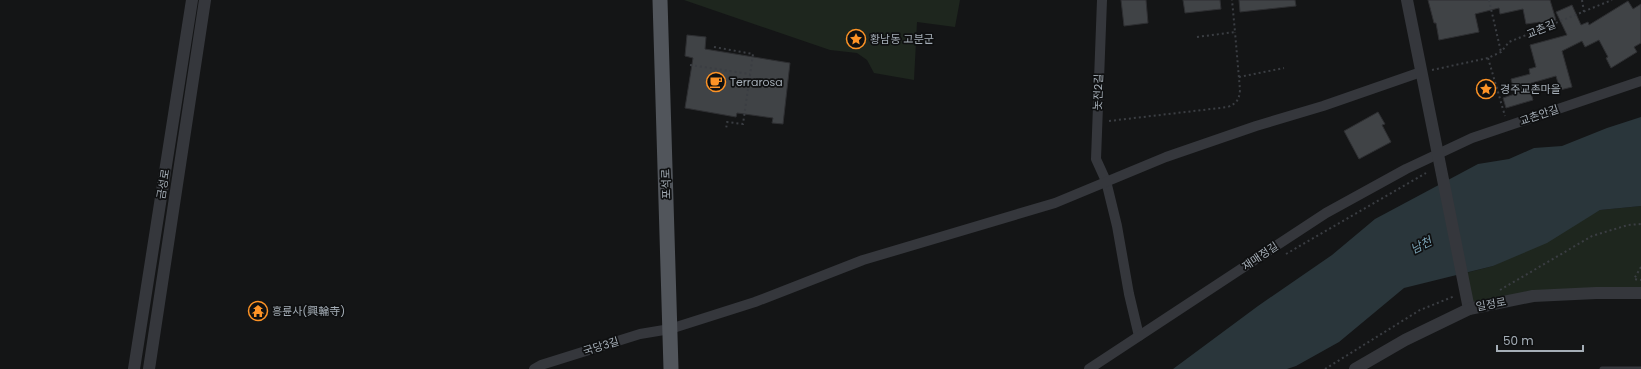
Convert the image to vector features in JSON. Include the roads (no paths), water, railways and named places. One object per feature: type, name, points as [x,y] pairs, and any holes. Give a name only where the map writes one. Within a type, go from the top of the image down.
[{"type":"main road","name":"포석로","points":[[660,0],[671,369]]},
{"type":"street","name":"금성로","points":[[134,369],[192,0]]},
{"type":"street","name":"금성로","points":[[149,369],[205,0]]},
{"type":"street","name":"놋전2길","points":[[1102,0],[1096,159],[1106,182],[1117,226],[1129,294],[1139,336]]},
{"type":"street","points":[[1408,0],[1421,72],[1469,308]]},
{"type":"street","name":"국당3길","points":[[534,369],[541,365],[640,334],[670,330],[755,302],[863,260],[1055,203],[1166,157],[1256,126],[1323,106],[1421,72]]},
{"type":"street","name":"교촌안길","points":[[1439,159],[1472,138],[1641,81]]},
{"type":"street","name":"재매정길","points":[[1089,369],[1326,212],[1406,169],[1439,159]]},
{"type":"street","name":"일정로","points":[[1355,369],[1405,340],[1469,308],[1533,296],[1596,292],[1641,293]]},
{"type":"lane","points":[[1602,369],[1641,369]]},
{"type":"water","name":"남천","points":[[1641,117],[1641,206],[1600,210],[1547,243],[1493,266],[1404,288],[1339,342],[1296,366],[1287,369],[1173,369],[1258,306],[1332,255],[1375,219],[1478,164],[1509,159],[1534,148],[1562,146],[1607,128]]},
{"type":"place","name":"황남동 고분군","points":[[856,39]]},
{"type":"place","name":"Terrarosa","points":[[716,82]]},
{"type":"place","name":"경주교촌마을","points":[[1486,89]]},
{"type":"place","name":"흥륜사(興輪寺)","points":[[258,311]]}]
